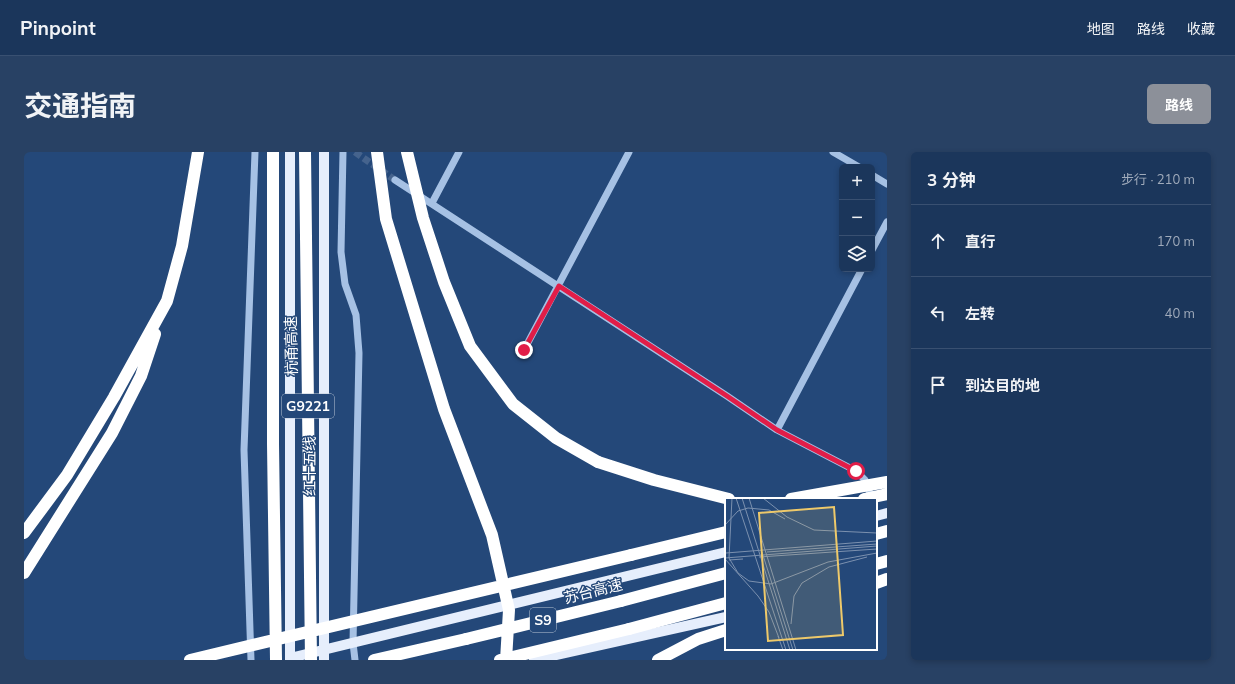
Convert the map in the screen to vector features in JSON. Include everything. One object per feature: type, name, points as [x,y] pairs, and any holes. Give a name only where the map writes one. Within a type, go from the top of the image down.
[{"type":"highway","points":[[24,573],[112,433],[141,376],[167,301],[182,246],[198,152]]},
{"type":"highway","name":"杭甬高速","points":[[273,152],[273,444],[276,660]]},
{"type":"highway","name":"杭甬高速","points":[[305,152],[311,660]]},
{"type":"highway","points":[[377,152],[388,226],[444,409],[492,535],[509,610],[506,660]]},
{"type":"highway","points":[[407,152],[423,218],[444,282],[470,346],[513,404],[556,438],[598,462],[654,480],[725,498]]},
{"type":"highway","points":[[24,533],[67,475],[114,397],[167,301]]},
{"type":"highway","points":[[797,498],[887,482]]},
{"type":"highway","points":[[869,498],[887,494]]},
{"type":"highway","points":[[877,534],[887,531]]},
{"type":"highway","points":[[190,660],[725,532]]},
{"type":"highway","points":[[877,564],[887,561]]},
{"type":"highway","name":"苏台高速","points":[[374,660],[621,601],[725,573]]},
{"type":"highway","points":[[877,583],[887,580]]},
{"type":"highway","name":"S9","points":[[499,660],[628,629],[725,603]]},
{"type":"highway","points":[[658,660],[698,639],[725,630]]},
{"type":"main road","name":"红十五线","points":[[290,152],[290,659]]},
{"type":"main road","name":"红十五线","points":[[324,152],[324,655]]},
{"type":"main road","points":[[290,659],[324,655],[353,643],[725,552]]},
{"type":"main road","points":[[534,660],[725,617]]},
{"type":"street","points":[[251,660],[244,450],[255,152]]},
{"type":"street","points":[[343,152],[341,252],[345,284],[356,314],[359,353],[353,643],[355,660]]},
{"type":"street","points":[[432,203],[459,152]]},
{"type":"street","points":[[524,350],[629,152]]},
{"type":"street","points":[[833,152],[854,164]]},
{"type":"street","points":[[875,177],[887,184]]},
{"type":"street","points":[[395,180],[777,430],[856,471],[865,480],[872,498]]},
{"type":"street","points":[[875,244],[887,222]]},
{"type":"street","points":[[777,430],[860,272]]},
{"type":"tunnel","points":[[355,152],[395,180]]},
{"type":"route","points":[[524,350],[559,286],[777,430],[856,471]]}]
